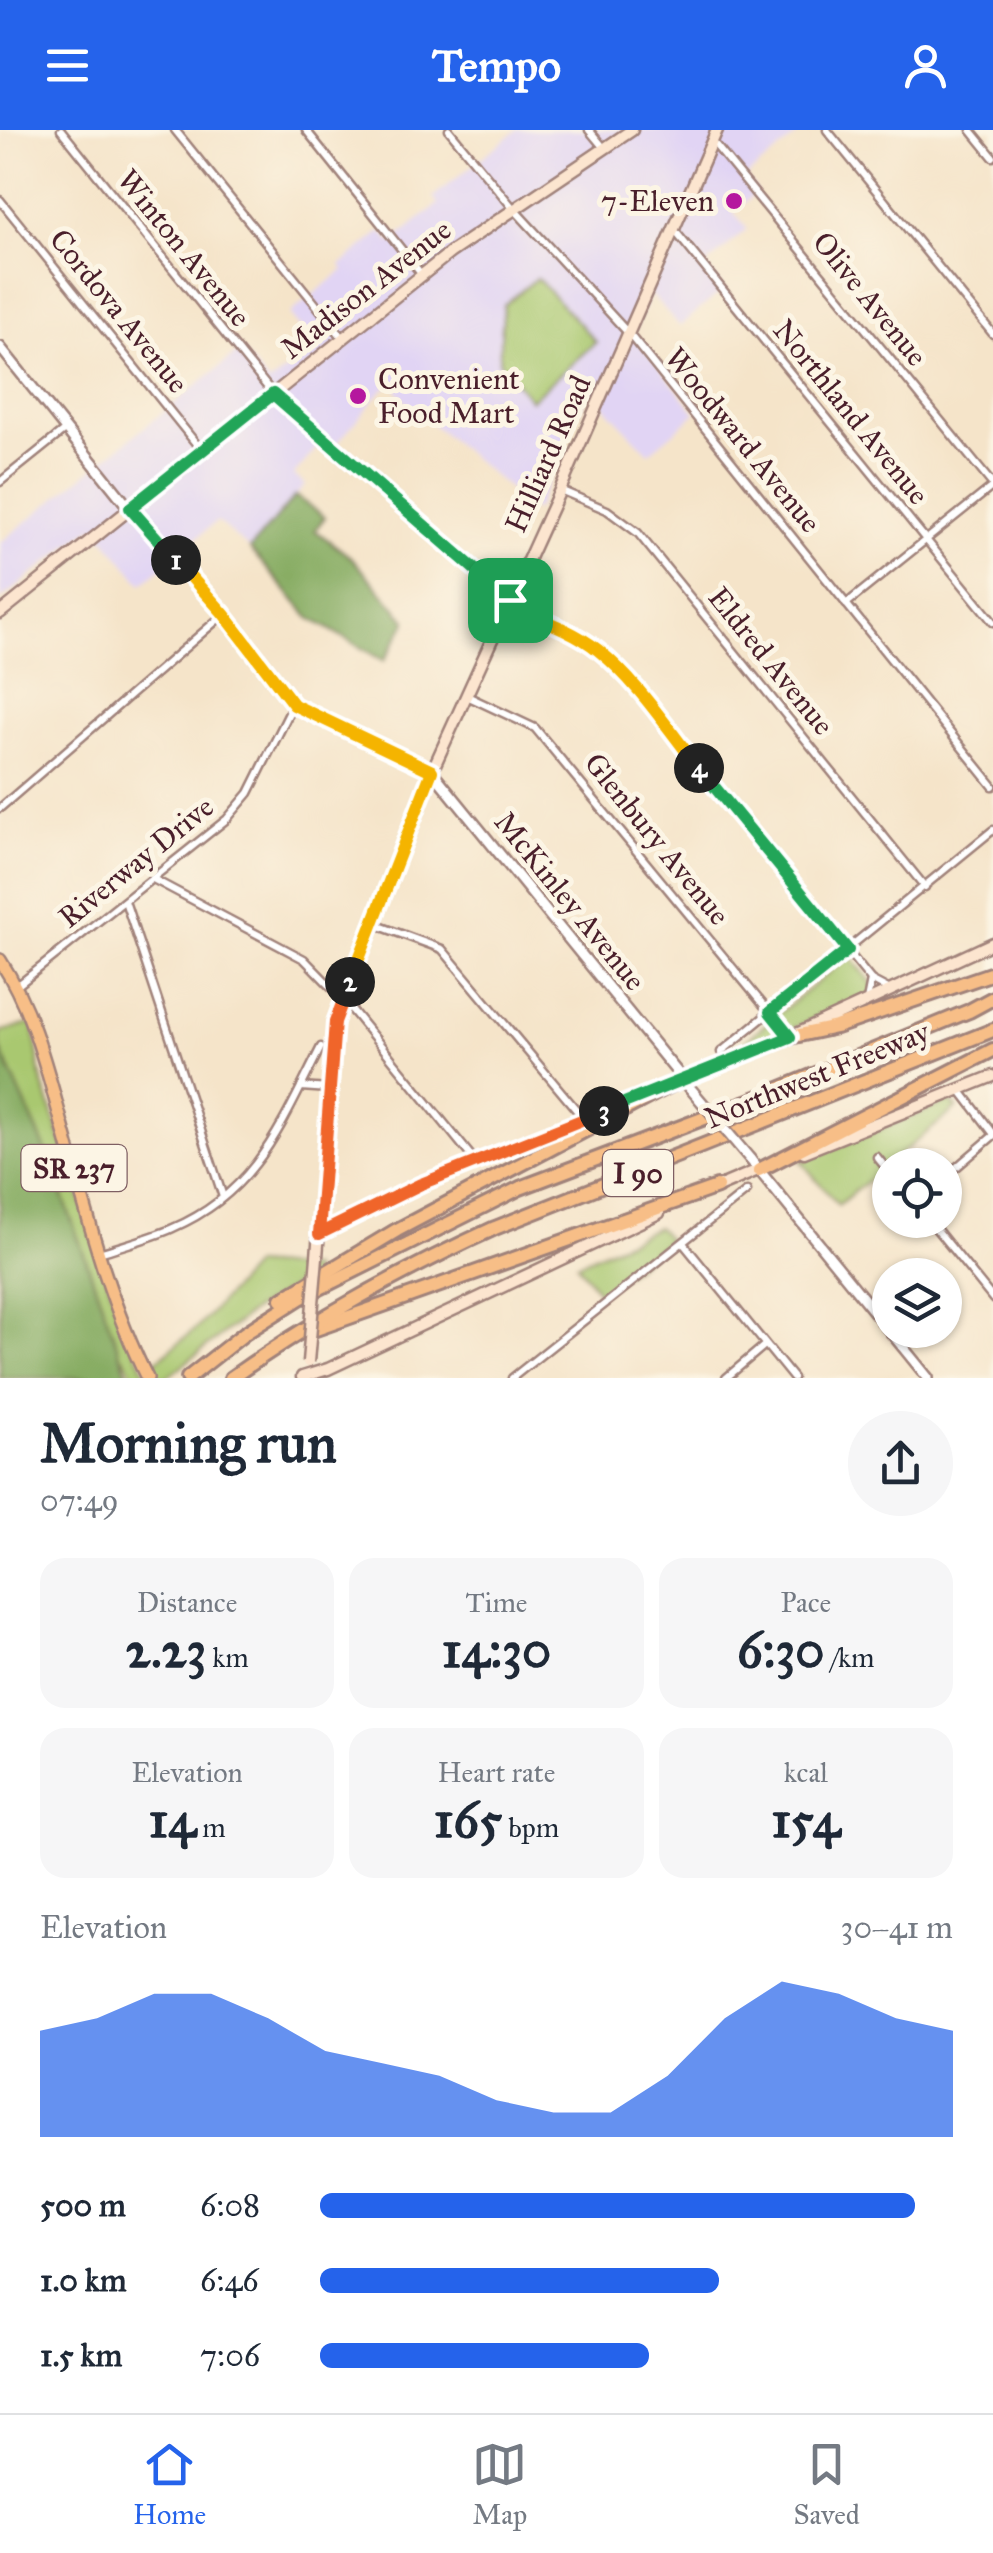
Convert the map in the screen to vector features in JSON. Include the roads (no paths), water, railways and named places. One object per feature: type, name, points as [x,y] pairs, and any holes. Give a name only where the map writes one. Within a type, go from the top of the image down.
[{"type":"highway","points":[[790,1037],[854,1021],[993,974]]},
{"type":"highway","name":"Northwest Freeway","points":[[185,1378],[300,1298],[520,1188],[760,1097],[993,998]]},
{"type":"highway","name":"Northwest Freeway","points":[[231,1378],[293,1335],[434,1256],[495,1228],[993,1030]]},
{"type":"highway","points":[[754,1164],[993,1050]]},
{"type":"highway","points":[[185,1378],[247,1323],[295,1290],[398,1230],[686,1084]]},
{"type":"highway","points":[[293,1335],[330,1326],[717,1187]]},
{"type":"main road","name":"Madison Avenue","points":[[0,613],[422,275],[512,208],[632,130]]},
{"type":"main road","name":"Hilliard Road","points":[[301,1378],[308,1362],[335,1022],[432,771],[715,135]]},
{"type":"main road","points":[[319,1234],[475,1162],[584,1118],[686,1084],[993,943]]},
{"type":"main road","name":"SR 237","points":[[0,960],[34,1022],[98,1253],[121,1322],[147,1378]]},
{"type":"main road","points":[[301,1378],[328,1369],[717,1187],[754,1164],[961,1091],[993,1076]]},
{"type":"street","name":"Winton Avenue","points":[[61,130],[273,394],[509,603],[572,633],[618,668],[871,980]]},
{"type":"street","points":[[176,130],[343,338]]},
{"type":"street","points":[[306,130],[422,275]]},
{"type":"street","name":"Woodward Avenue","points":[[449,130],[512,208],[628,334],[993,786]]},
{"type":"street","points":[[589,130],[604,149]]},
{"type":"street","points":[[828,130],[993,334]]},
{"type":"street","points":[[972,130],[993,157]]},
{"type":"street","name":"Olive Avenue","points":[[715,135],[993,486]]},
{"type":"street","name":"Cordova Avenue","points":[[0,200],[202,451]]},
{"type":"street","name":"Northland Avenue","points":[[674,230],[993,622]]},
{"type":"street","points":[[986,325],[993,319]]},
{"type":"street","name":"McKinley Avenue","points":[[2,355],[224,614],[294,705],[432,771],[928,1378]]},
{"type":"street","points":[[0,482],[66,429]]},
{"type":"street","points":[[846,604],[993,486]]},
{"type":"street","name":"Eldred Avenue","points":[[560,490],[607,510],[638,533],[924,887]]},
{"type":"street","points":[[0,808],[224,614]]},
{"type":"street","name":"Glenbury Avenue","points":[[467,696],[535,728],[790,1037]]},
{"type":"street","name":"Riverway Drive","points":[[16,986],[240,806],[294,705]]},
{"type":"street","points":[[721,1052],[993,830]]},
{"type":"street","points":[[153,879],[290,950],[316,970],[475,1162]]},
{"type":"street","points":[[124,902],[223,1197]]},
{"type":"street","points":[[374,924],[442,949],[584,1118]]},
{"type":"street","points":[[866,1000],[871,980],[880,988],[892,990]]},
{"type":"street","points":[[98,1253],[170,1230],[223,1197],[255,1168],[321,1047]]},
{"type":"street","points":[[300,1087],[330,1089]]},
{"type":"street","points":[[961,1091],[993,1135],[962,1162]]},
{"type":"street","points":[[512,1378],[747,1192]]},
{"type":"street","points":[[944,1238],[993,1298]]},
{"type":"street","points":[[683,1243],[793,1378]]},
{"type":"street","points":[[726,1378],[766,1345]]},
{"type":"place","name":"7-Eleven","points":[[734,201]]},
{"type":"place","name":"Convenient Food Mart","points":[[358,396]]}]
